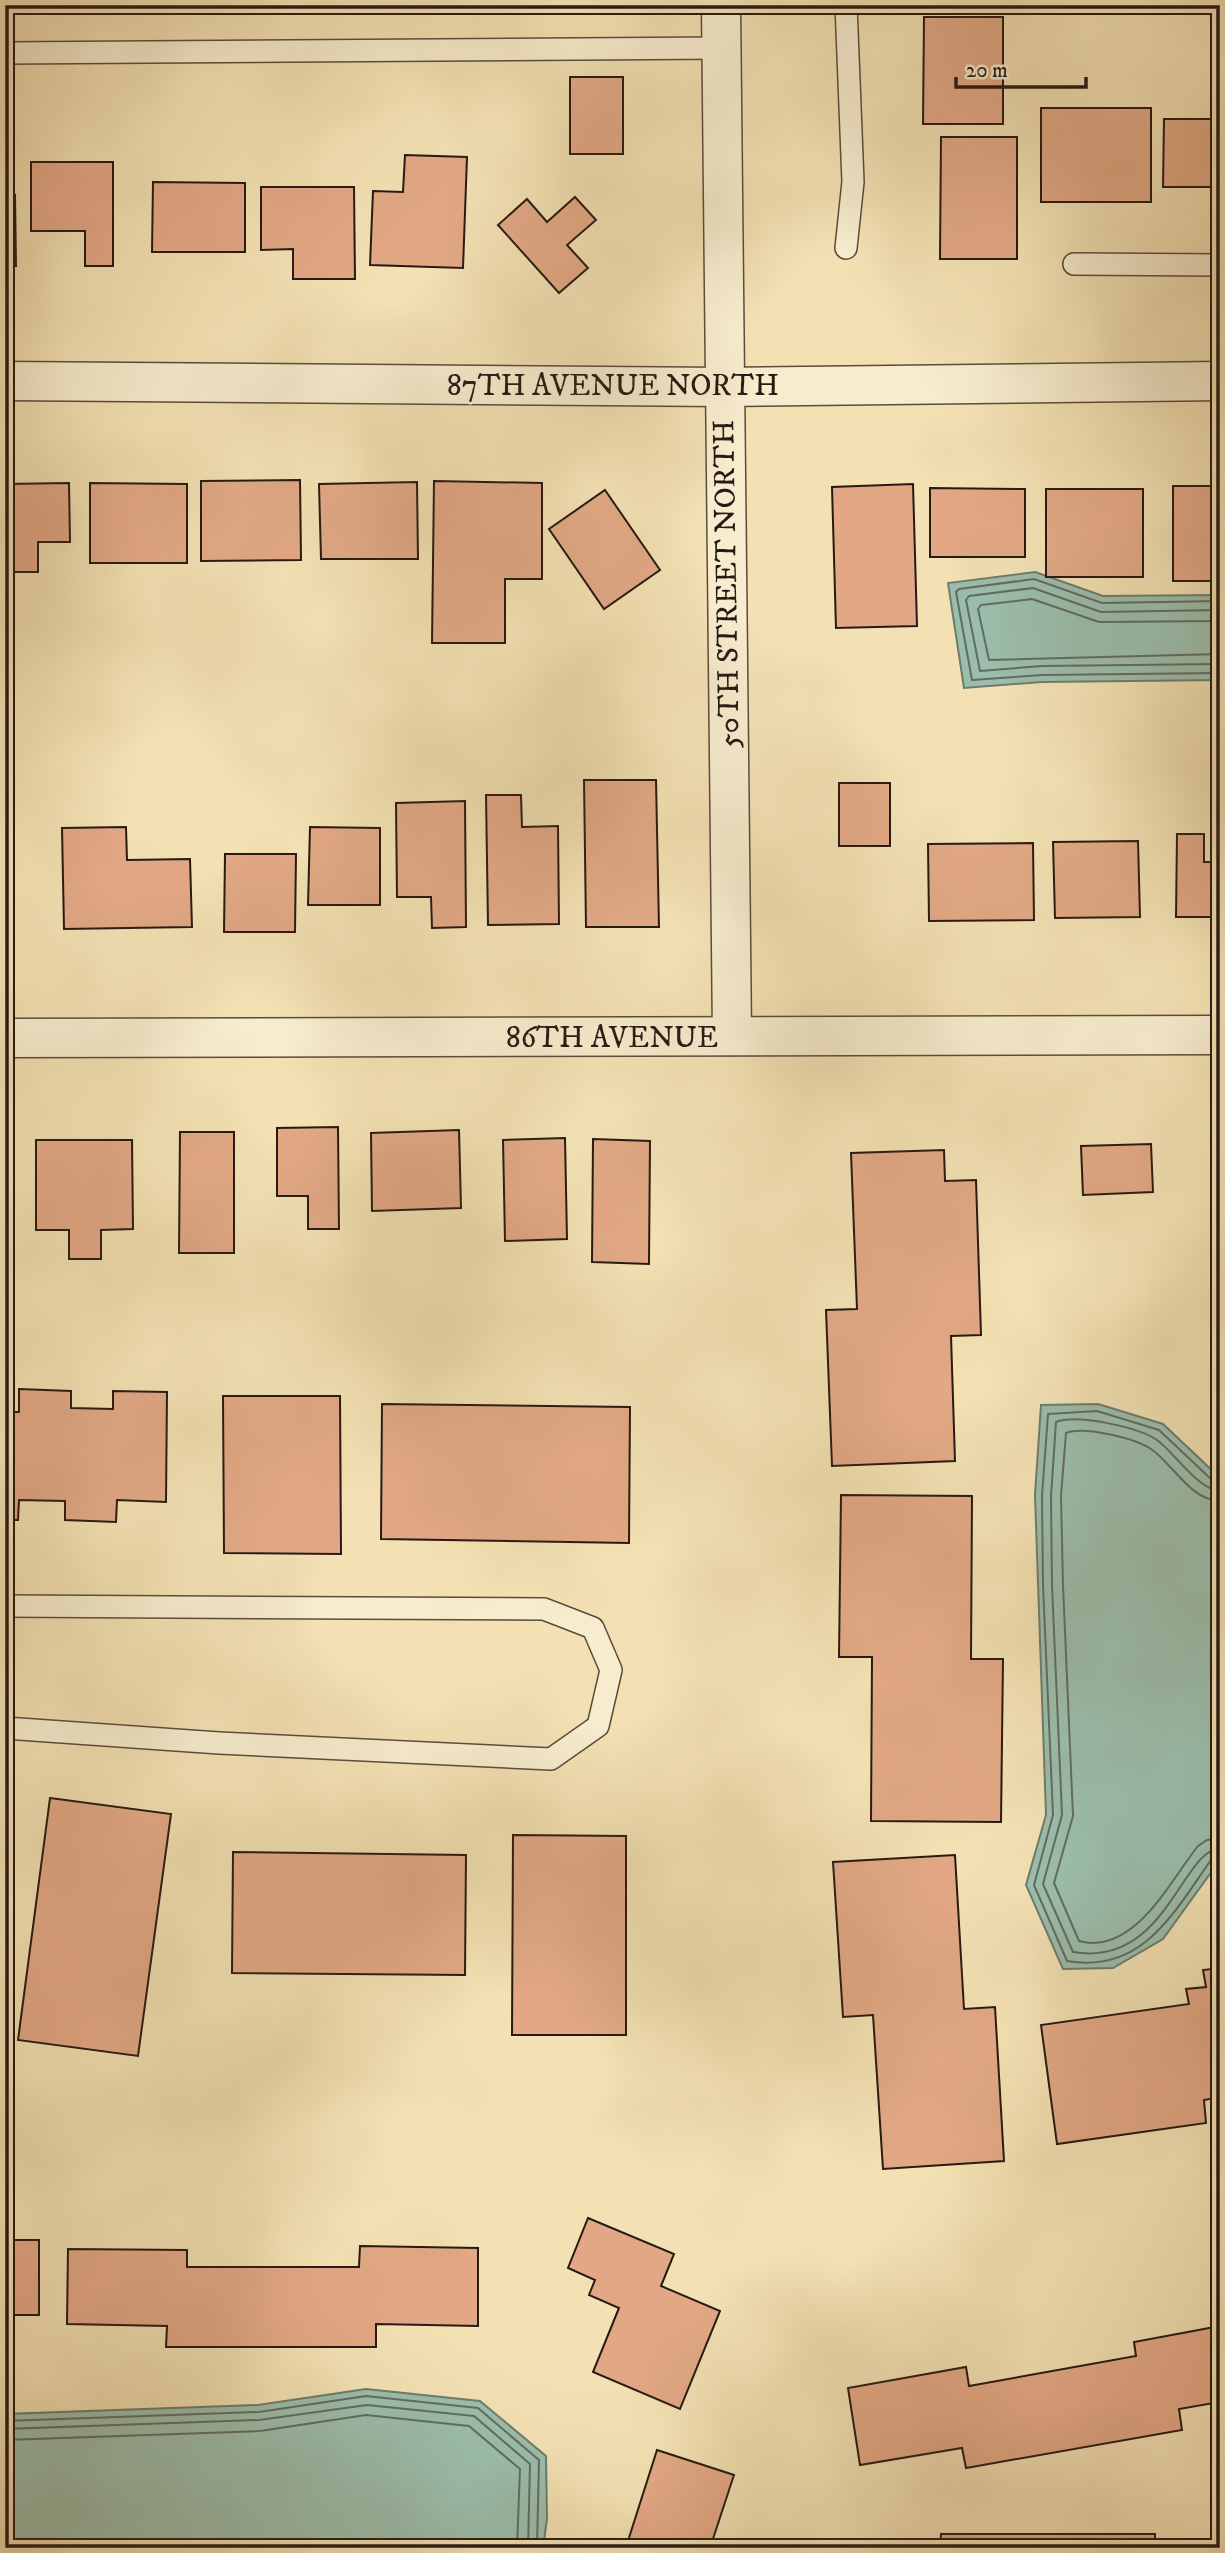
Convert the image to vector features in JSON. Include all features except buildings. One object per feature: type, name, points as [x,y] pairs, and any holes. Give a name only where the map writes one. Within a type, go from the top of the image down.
[{"type":"street","name":"50TH STREET NORTH","points":[[721,5],[732,1036]]},
{"type":"street","name":"87TH AVENUE NORTH","points":[[5,381],[723,387],[1220,381]]},
{"type":"street","name":"86TH AVENUE","points":[[5,1038],[1220,1035]]},
{"type":"lane","points":[[846,5],[853,182],[846,248]]},
{"type":"lane","points":[[5,53],[721,48]]},
{"type":"lane","points":[[1074,264],[1220,265]]},
{"type":"lane","points":[[5,1606],[544,1609],[593,1628],[611,1670],[598,1726],[551,1759],[219,1744],[5,1728]]},
{"type":"water","points":[[1035,572],[1103,596],[1220,595],[1220,680],[1042,682],[964,688],[948,583]]},
{"type":"water","points":[[1098,1404],[1163,1424],[1220,1478],[1220,1860],[1163,1939],[1113,1968],[1063,1969],[1026,1885],[1046,1815],[1035,1495],[1041,1405]]},
{"type":"water","points":[[366,2389],[480,2401],[546,2456],[547,2519],[543,2548],[5,2548],[5,2414],[258,2405]]}]
